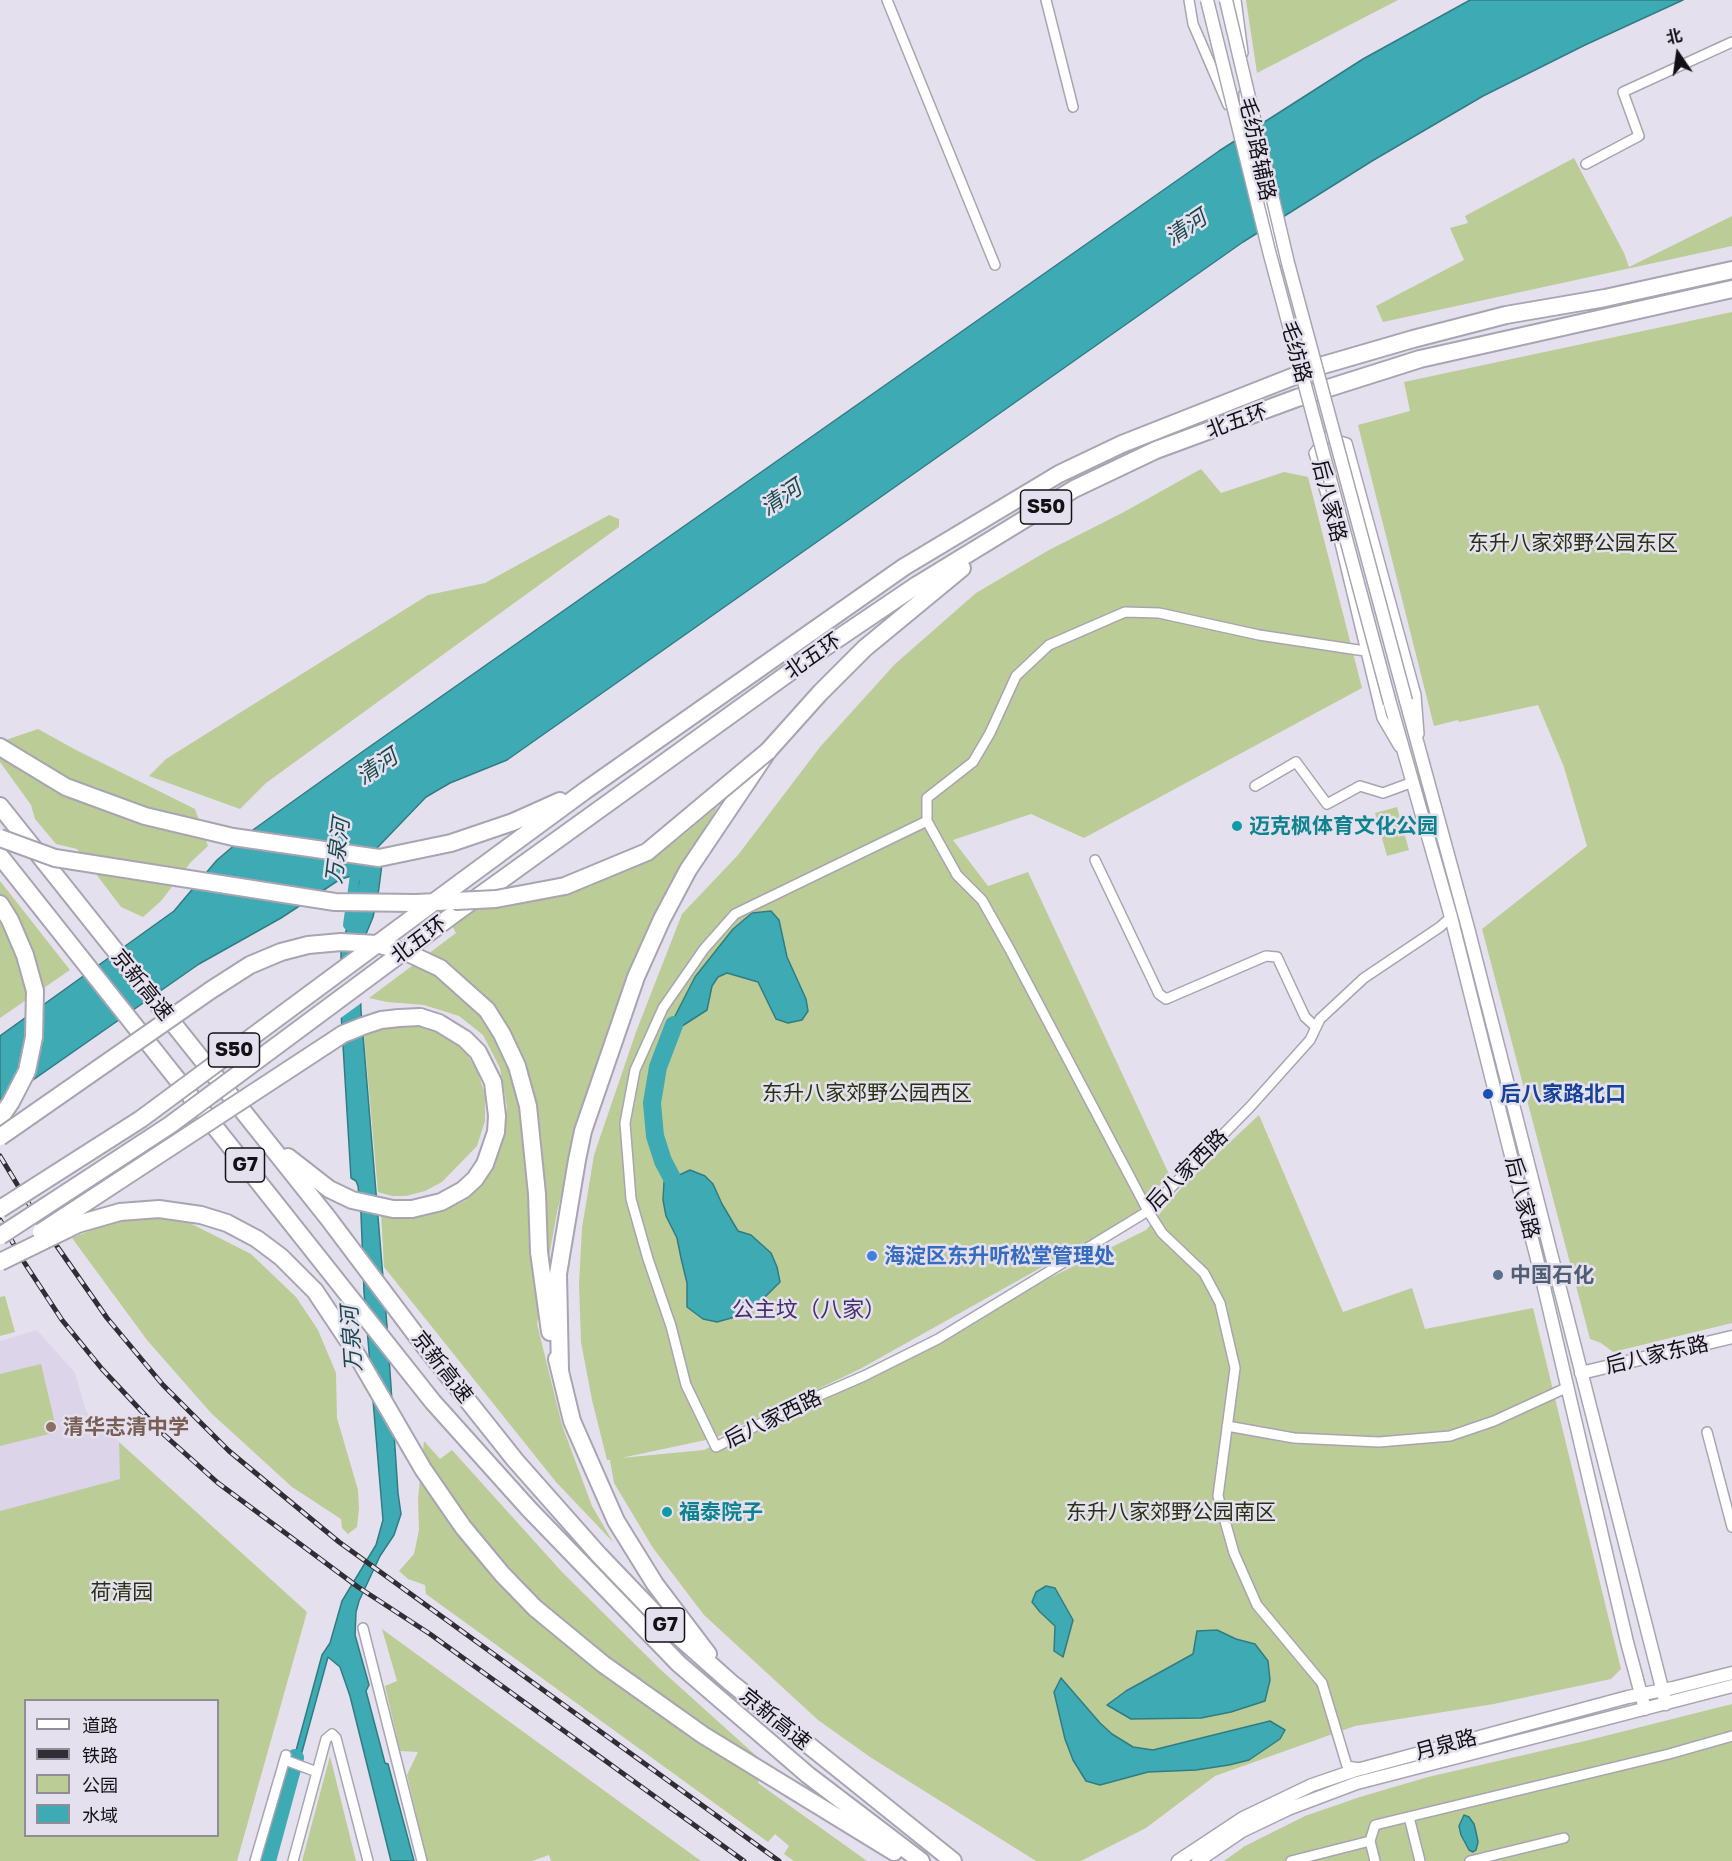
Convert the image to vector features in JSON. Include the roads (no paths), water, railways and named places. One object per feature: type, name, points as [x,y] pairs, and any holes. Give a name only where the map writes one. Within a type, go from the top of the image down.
[{"type":"highway","name":"北五环","points":[[0,1209],[141,1119],[586,790],[904,567],[1059,474],[1122,444],[1320,366],[1506,315],[1605,298],[1732,270]]},
{"type":"highway","name":"北五环","points":[[0,1236],[170,1125],[450,917],[815,654],[917,585],[1074,489],[1156,450],[1297,398],[1420,359],[1732,289]]},
{"type":"highway","points":[[0,838],[55,858],[335,902],[416,903],[496,899],[565,886],[647,852],[768,750],[865,648],[1001,534]]},
{"type":"highway","points":[[0,747],[66,787],[145,816],[233,837],[379,858],[451,843],[513,822],[586,790]]},
{"type":"highway","points":[[560,1370],[557,1298],[571,1187],[584,1131],[636,977],[662,919],[688,870],[768,750]]},
{"type":"highway","name":"京新高速","points":[[0,806],[328,1218],[422,1343],[515,1460],[599,1556],[668,1627],[730,1682],[953,1861]]},
{"type":"highway","name":"京新高速","points":[[0,856],[433,1402],[529,1509],[679,1664],[808,1775],[921,1861]]},
{"type":"highway","points":[[0,904],[10,920],[25,955],[35,991],[34,1037],[27,1071],[0,1118]]},
{"type":"highway","points":[[0,1137],[211,990],[250,965],[281,952],[308,945],[341,942],[377,944],[408,953],[440,968],[487,1010],[502,1034],[517,1066],[528,1106],[537,1194],[538,1252],[548,1322],[572,1421],[616,1521],[655,1584],[730,1682]]},
{"type":"highway","points":[[0,1261],[344,1034],[363,1026],[399,1017],[420,1017],[439,1023],[453,1031],[478,1052],[493,1082],[497,1116],[492,1148],[475,1179],[463,1190],[441,1202],[412,1209],[376,1206],[352,1200],[329,1189],[268,1143]]},
{"type":"highway","points":[[0,1261],[78,1224],[120,1212],[159,1209],[201,1215],[227,1223],[257,1239],[281,1257],[315,1291],[351,1345],[423,1469],[463,1527],[502,1574],[535,1608],[603,1664],[703,1736],[910,1861]]},
{"type":"main road","name":"毛纺路","points":[[1207,0],[1272,262],[1390,703]]},
{"type":"main road","name":"毛纺路","points":[[1226,0],[1288,262],[1406,700]]},
{"type":"main road","name":"后八家路","points":[[1406,700],[1468,928],[1666,1704]]},
{"type":"main road","name":"后八家路","points":[[1390,703],[1451,917],[1568,1387],[1645,1709]]},
{"type":"main road","name":"后八家东路","points":[[1581,1373],[1732,1337]]},
{"type":"main road","name":"月泉路","points":[[1178,1861],[1243,1818],[1312,1785],[1523,1724],[1732,1673]]},
{"type":"main road","name":"月泉路","points":[[1198,1861],[1242,1831],[1288,1809],[1357,1783],[1732,1686]]},
{"type":"street","points":[[887,0],[994,265]]},
{"type":"street","points":[[1046,0],[1073,107]]},
{"type":"street","name":"毛纺路辅路","points":[[1189,0],[1193,24],[1228,105]]},
{"type":"street","name":"毛纺路辅路","points":[[1236,0],[1242,38],[1245,109],[1281,261]]},
{"type":"street","points":[[1586,164],[1639,136],[1623,92],[1732,42]]},
{"type":"street","name":"后八家路","points":[[1406,759],[1382,718],[1339,539],[1314,453],[1326,437],[1347,442],[1416,695],[1421,758]]},
{"type":"street","points":[[1365,651],[1259,635],[1159,613],[1125,612],[1049,645],[1016,676],[990,734],[973,762],[927,798],[927,821],[957,875],[982,900],[993,919],[1148,1211],[1162,1233],[1204,1274],[1220,1303],[1235,1368],[1218,1496],[1234,1553],[1257,1605],[1322,1683],[1347,1766],[1365,1769]]},
{"type":"street","points":[[1255,786],[1296,762],[1327,804],[1360,786],[1383,793],[1413,782]]},
{"type":"street","name":"后八家西路","points":[[927,821],[735,914],[704,949],[663,1008],[636,1070],[625,1123],[631,1199],[648,1259],[671,1326],[686,1385],[716,1447],[788,1409],[864,1376],[938,1339],[1148,1211],[1250,1107],[1310,1040],[1320,1019],[1364,978],[1451,917]]},
{"type":"street","points":[[1095,860],[1159,994],[1166,999],[1266,956],[1277,957],[1305,1017],[1316,1027]]},
{"type":"street","points":[[1227,1426],[1294,1438],[1379,1442],[1450,1436],[1494,1421],[1568,1387]]},
{"type":"street","points":[[1707,1432],[1732,1527]]},
{"type":"street","points":[[363,1628],[422,1861]]},
{"type":"street","points":[[293,1861],[326,1738],[332,1734],[336,1738],[368,1861]]},
{"type":"street","points":[[1375,1861],[1370,1841],[1375,1825],[1668,1754],[1732,1736]]},
{"type":"street","points":[[255,1861],[286,1759],[317,1772]]},
{"type":"street","points":[[1409,1817],[1420,1861]]},
{"type":"street","points":[[1470,1861],[1564,1838]]},
{"type":"street","points":[[1293,1860],[1370,1841]]},
{"type":"water","name":"清河","points":[[1470,0],[1683,0],[1585,45],[1483,96],[1372,161],[1243,242],[507,760],[450,783],[426,797],[377,848],[382,864],[378,895],[373,917],[359,951],[361,1011],[401,1514],[394,1535],[380,1556],[359,1601],[355,1635],[369,1685],[366,1691],[414,1861],[391,1861],[350,1696],[340,1667],[328,1657],[294,1781],[288,1780],[322,1655],[330,1643],[342,1601],[376,1545],[383,1520],[364,1292],[361,1214],[358,1186],[351,1178],[341,1012],[341,950],[359,882],[357,874],[339,880],[281,918],[199,964],[0,1103],[0,1036],[174,911],[217,860],[250,832],[362,752],[1219,151],[1363,59]]},
{"type":"water","points":[[771,911],[779,920],[787,957],[806,999],[808,1011],[802,1020],[788,1023],[776,1019],[758,982],[727,973],[718,977],[712,986],[707,1010],[679,1028],[674,1025],[674,1018],[695,977],[733,929],[752,913]]},
{"type":"water","points":[[690,1170],[705,1176],[713,1184],[738,1231],[751,1235],[771,1253],[780,1282],[758,1304],[735,1317],[717,1322],[703,1319],[687,1307],[687,1283],[677,1238],[666,1216],[663,1200],[664,1182]]},
{"type":"water","points":[[1046,1586],[1055,1588],[1073,1620],[1063,1657],[1054,1651],[1055,1626],[1032,1602],[1036,1592]]},
{"type":"water","points":[[1217,1630],[1236,1639],[1255,1644],[1268,1661],[1270,1680],[1265,1701],[1231,1712],[1201,1718],[1131,1719],[1107,1705],[1126,1691],[1193,1654],[1197,1631]]},
{"type":"water","points":[[1061,1678],[1100,1723],[1112,1734],[1133,1747],[1153,1750],[1270,1721],[1285,1730],[1280,1739],[1249,1760],[1196,1770],[1148,1772],[1100,1785],[1086,1781],[1073,1760],[1065,1739],[1054,1692]]},
{"type":"water","points":[[1464,1815],[1469,1817],[1474,1824],[1476,1832],[1478,1842],[1473,1852],[1469,1850],[1461,1835],[1459,1826]]},
{"type":"waterway","name":"万泉河","points":[[348,925],[357,861]]},
{"type":"waterway","points":[[672,1178],[663,1161],[655,1136],[652,1103],[658,1067],[674,1025]]},
{"type":"waterway","points":[[267,1861],[295,1758]]},
{"type":"railway","points":[[0,1156],[38,1219],[107,1318],[163,1385],[229,1451],[339,1542],[779,1861]]},
{"type":"railway","points":[[0,1220],[22,1259],[62,1320],[102,1369],[161,1432],[218,1483],[358,1587],[430,1634],[744,1861]]},
{"type":"place","name":"迈克枫体育文化公园","points":[[1237,826]]},
{"type":"place","name":"后八家路北口","points":[[1488,1094]]},
{"type":"place","name":"海淀区东升听松堂管理处","points":[[872,1256]]},
{"type":"place","name":"中国石化","points":[[1498,1275]]},
{"type":"place","name":"清华志清中学","points":[[51,1427]]},
{"type":"place","name":"福泰院子","points":[[667,1512]]},
{"type":"district","name":"公主坟（八家）","points":[[809,1310]]},
{"type":"park label","name":"东升八家郊野公园东区","points":[[1573,543]]},
{"type":"park label","name":"东升八家郊野公园西区","points":[[867,1093]]},
{"type":"park label","name":"东升八家郊野公园南区","points":[[1171,1512]]},
{"type":"park label","name":"荷清园","points":[[122,1592]]}]
